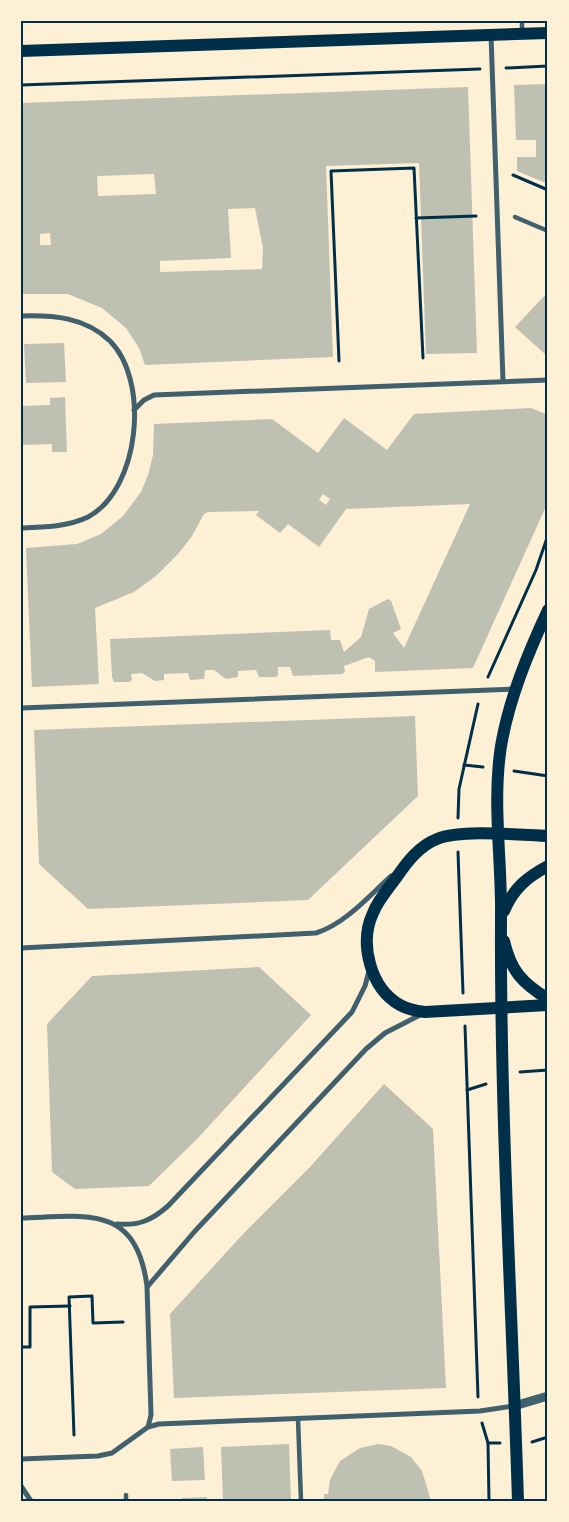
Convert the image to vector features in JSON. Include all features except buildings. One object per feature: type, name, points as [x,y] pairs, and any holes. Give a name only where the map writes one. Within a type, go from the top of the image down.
[{"type":"main road","points":[[21,52],[491,35],[522,28],[548,33]]},
{"type":"main road","points":[[518,1501],[500,1009],[502,918],[498,769],[506,726],[516,689],[548,610]]},
{"type":"main road","points":[[548,836],[458,835],[437,839],[410,858],[372,914],[368,931],[370,965],[388,995],[399,1005],[425,1012],[548,1005]]},
{"type":"main road","points":[[548,866],[534,873],[520,884],[510,897],[502,918],[505,942],[516,974],[531,989],[548,999]]},
{"type":"street","points":[[491,35],[503,381]]},
{"type":"street","points":[[515,217],[548,231]]},
{"type":"street","points":[[21,316],[60,317],[76,320],[96,330],[111,342],[121,357],[129,377],[134,410],[131,453],[125,473],[118,489],[105,504],[90,516],[74,523],[21,528]]},
{"type":"street","points":[[134,410],[144,400],[154,395],[548,380]]},
{"type":"street","points":[[21,708],[516,689]]},
{"type":"street","points":[[21,948],[316,933],[328,929],[339,921],[410,858]]},
{"type":"street","points":[[21,1218],[85,1216],[116,1224],[139,1224],[155,1217],[168,1206],[352,1012],[365,986],[370,965]]},
{"type":"street","points":[[148,1286],[189,1238],[366,1049],[384,1033],[425,1012]]},
{"type":"street","points":[[116,1224],[133,1240],[145,1268],[148,1286],[151,1416],[148,1427]]},
{"type":"street","points":[[21,1459],[98,1456],[112,1453],[148,1427],[159,1424],[480,1410],[514,1406],[548,1396]]},
{"type":"street","points":[[298,1418],[301,1501]]},
{"type":"street","points":[[21,1486],[31,1501]]},
{"type":"path","points":[[501,68],[548,66]]},
{"type":"path","points":[[21,85],[485,69]]},
{"type":"path","points":[[339,361],[331,171],[414,168],[423,358]]},
{"type":"path","points":[[514,175],[548,190]]},
{"type":"path","points":[[416,218],[476,216]]},
{"type":"path","points":[[486,682],[536,570],[548,535]]},
{"type":"path","points":[[480,698],[459,790],[458,835],[480,1410],[488,1443],[489,1501]]},
{"type":"path","points":[[74,1435],[70,1297],[92,1296],[93,1323],[123,1322]]},
{"type":"path","points":[[21,1348],[30,1347],[30,1307],[70,1306]]}]
